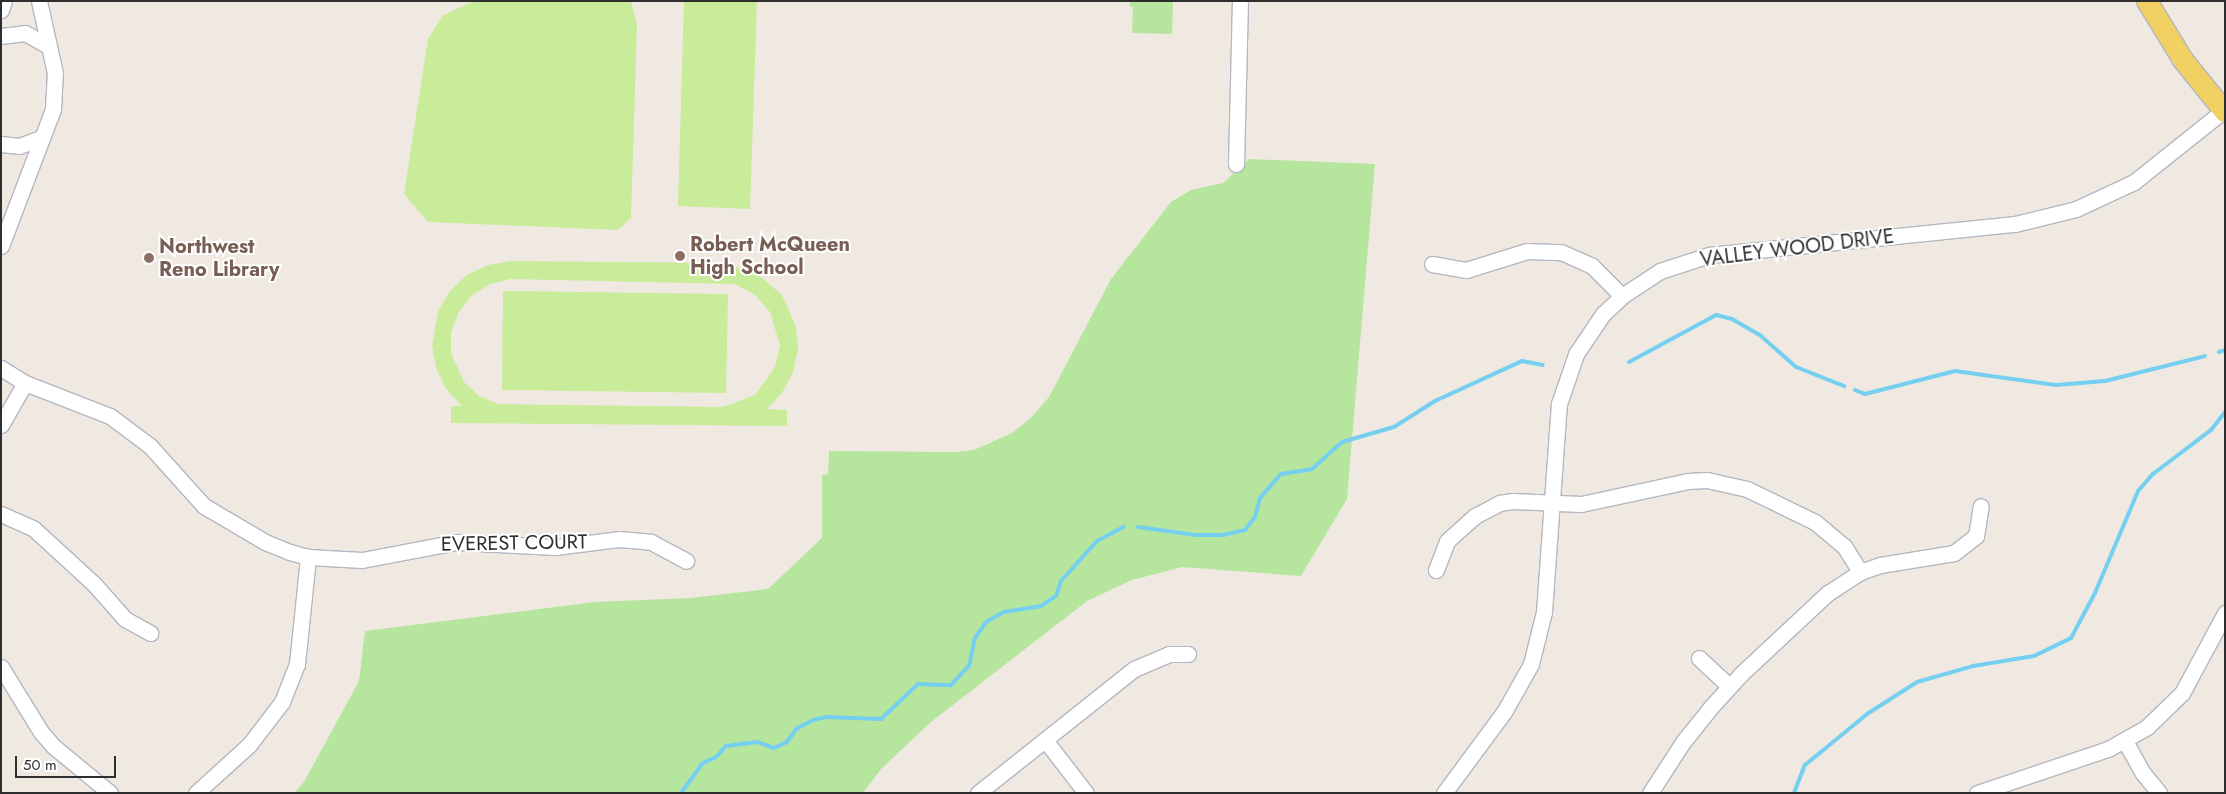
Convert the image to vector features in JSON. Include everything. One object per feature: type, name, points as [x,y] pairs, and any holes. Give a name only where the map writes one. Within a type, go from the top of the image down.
[{"type":"main road","points":[[2147,1],[2183,60],[2224,112]]},
{"type":"street","points":[[1,10],[4,1]]},
{"type":"street","points":[[1,246],[51,116],[55,92],[39,1]]},
{"type":"street","points":[[1236,164],[1240,1]]},
{"type":"street","points":[[1,36],[25,33],[48,46]]},
{"type":"street","name":"VALLEY WOOD DRIVE","points":[[1444,793],[1504,712],[1530,664],[1544,612],[1556,427],[1565,379],[1589,333],[1622,296],[1660,271],[1709,256],[2015,224],[2076,209],[2134,182],[2224,112]]},
{"type":"street","points":[[1,144],[19,146],[41,138]]},
{"type":"street","points":[[1432,264],[1466,270],[1527,251],[1561,252],[1592,266],[1622,296]]},
{"type":"street","name":"EVEREST COURT","points":[[1,368],[25,383],[110,416],[150,446],[204,506],[266,542],[308,557],[362,560],[457,542],[555,547],[619,538],[651,542],[686,561]]},
{"type":"street","points":[[1,425],[25,383]]},
{"type":"street","points":[[1436,570],[1447,541],[1486,508],[1513,500],[1551,503],[1591,503],[1688,481],[1727,482],[1815,522],[1844,546],[1860,572]]},
{"type":"street","points":[[1650,793],[1683,742],[1729,686],[1828,593],[1860,572],[1880,564],[1954,553],[1976,536],[1981,506]]},
{"type":"street","points":[[1,514],[34,529],[94,584],[126,619],[150,633]]},
{"type":"street","points":[[196,793],[249,745],[282,702],[297,664],[308,557]]},
{"type":"street","points":[[1977,793],[2125,741],[2147,727],[2182,693],[2225,613]]},
{"type":"street","points":[[978,793],[1134,669],[1169,654],[1188,654]]},
{"type":"street","points":[[1699,658],[1729,686]]},
{"type":"street","points":[[1,667],[33,721],[53,746],[110,793]]},
{"type":"street","points":[[1045,740],[1086,793]]},
{"type":"street","points":[[2125,741],[2142,773],[2159,793]]},
{"type":"green space","points":[[473,1],[631,1],[637,25],[631,218],[618,230],[428,222],[404,194],[428,39],[442,16]]},
{"type":"green space","points":[[684,1],[757,1],[750,209],[678,206]]},
{"type":"green space","points":[[1130,1],[1173,1],[1172,34],[1132,33],[1133,7],[1130,7]]},
{"type":"green space","points":[[1249,159],[1375,164],[1347,499],[1301,576],[1182,567],[1132,580],[1087,601],[931,722],[882,768],[863,793],[294,793],[304,782],[359,681],[365,631],[595,602],[690,598],[768,589],[822,538],[822,475],[828,474],[829,451],[954,452],[974,450],[1012,433],[1031,418],[1049,397],[1111,279],[1171,202],[1191,190],[1223,183]]},
{"type":"green space","points":[[511,261],[721,263],[755,272],[782,295],[796,327],[798,350],[793,372],[782,393],[767,409],[787,410],[787,426],[451,423],[451,406],[462,406],[446,389],[436,368],[432,345],[438,311],[450,291],[467,275],[488,265]],"holes":[[[510,279],[735,284],[755,295],[770,312],[780,345],[775,367],[755,395],[723,407],[498,404],[479,396],[464,382],[451,353],[451,332],[459,312],[472,295],[490,284]]]},
{"type":"green space","points":[[503,291],[728,294],[726,393],[502,390]]},
{"type":"waterway","points":[[1629,362],[1716,315],[1732,319],[1761,336],[1796,367],[1844,386]]},
{"type":"waterway","points":[[2219,352],[2225,350]]},
{"type":"waterway","points":[[1855,390],[1865,394],[1955,371],[2056,385],[2105,381],[2205,356]]},
{"type":"waterway","points":[[1138,527],[1196,535],[1223,535],[1245,530],[1255,517],[1260,498],[1281,474],[1312,469],[1342,442],[1394,427],[1435,401],[1522,361],[1543,365]]},
{"type":"waterway","points":[[1794,793],[1805,765],[1867,714],[1917,682],[1973,666],[2034,656],[2071,638],[2095,593],[2138,491],[2153,474],[2211,430],[2225,412]]},
{"type":"waterway","points":[[681,793],[703,763],[716,757],[726,746],[758,742],[774,748],[787,742],[796,729],[813,720],[826,717],[881,719],[918,684],[951,685],[969,666],[975,638],[986,622],[1004,612],[1041,606],[1056,596],[1061,581],[1097,541],[1123,527]]},
{"type":"place","name":"Robert McQueen High School","points":[[680,256]]},
{"type":"place","name":"Northwest Reno Library","points":[[149,258]]}]
